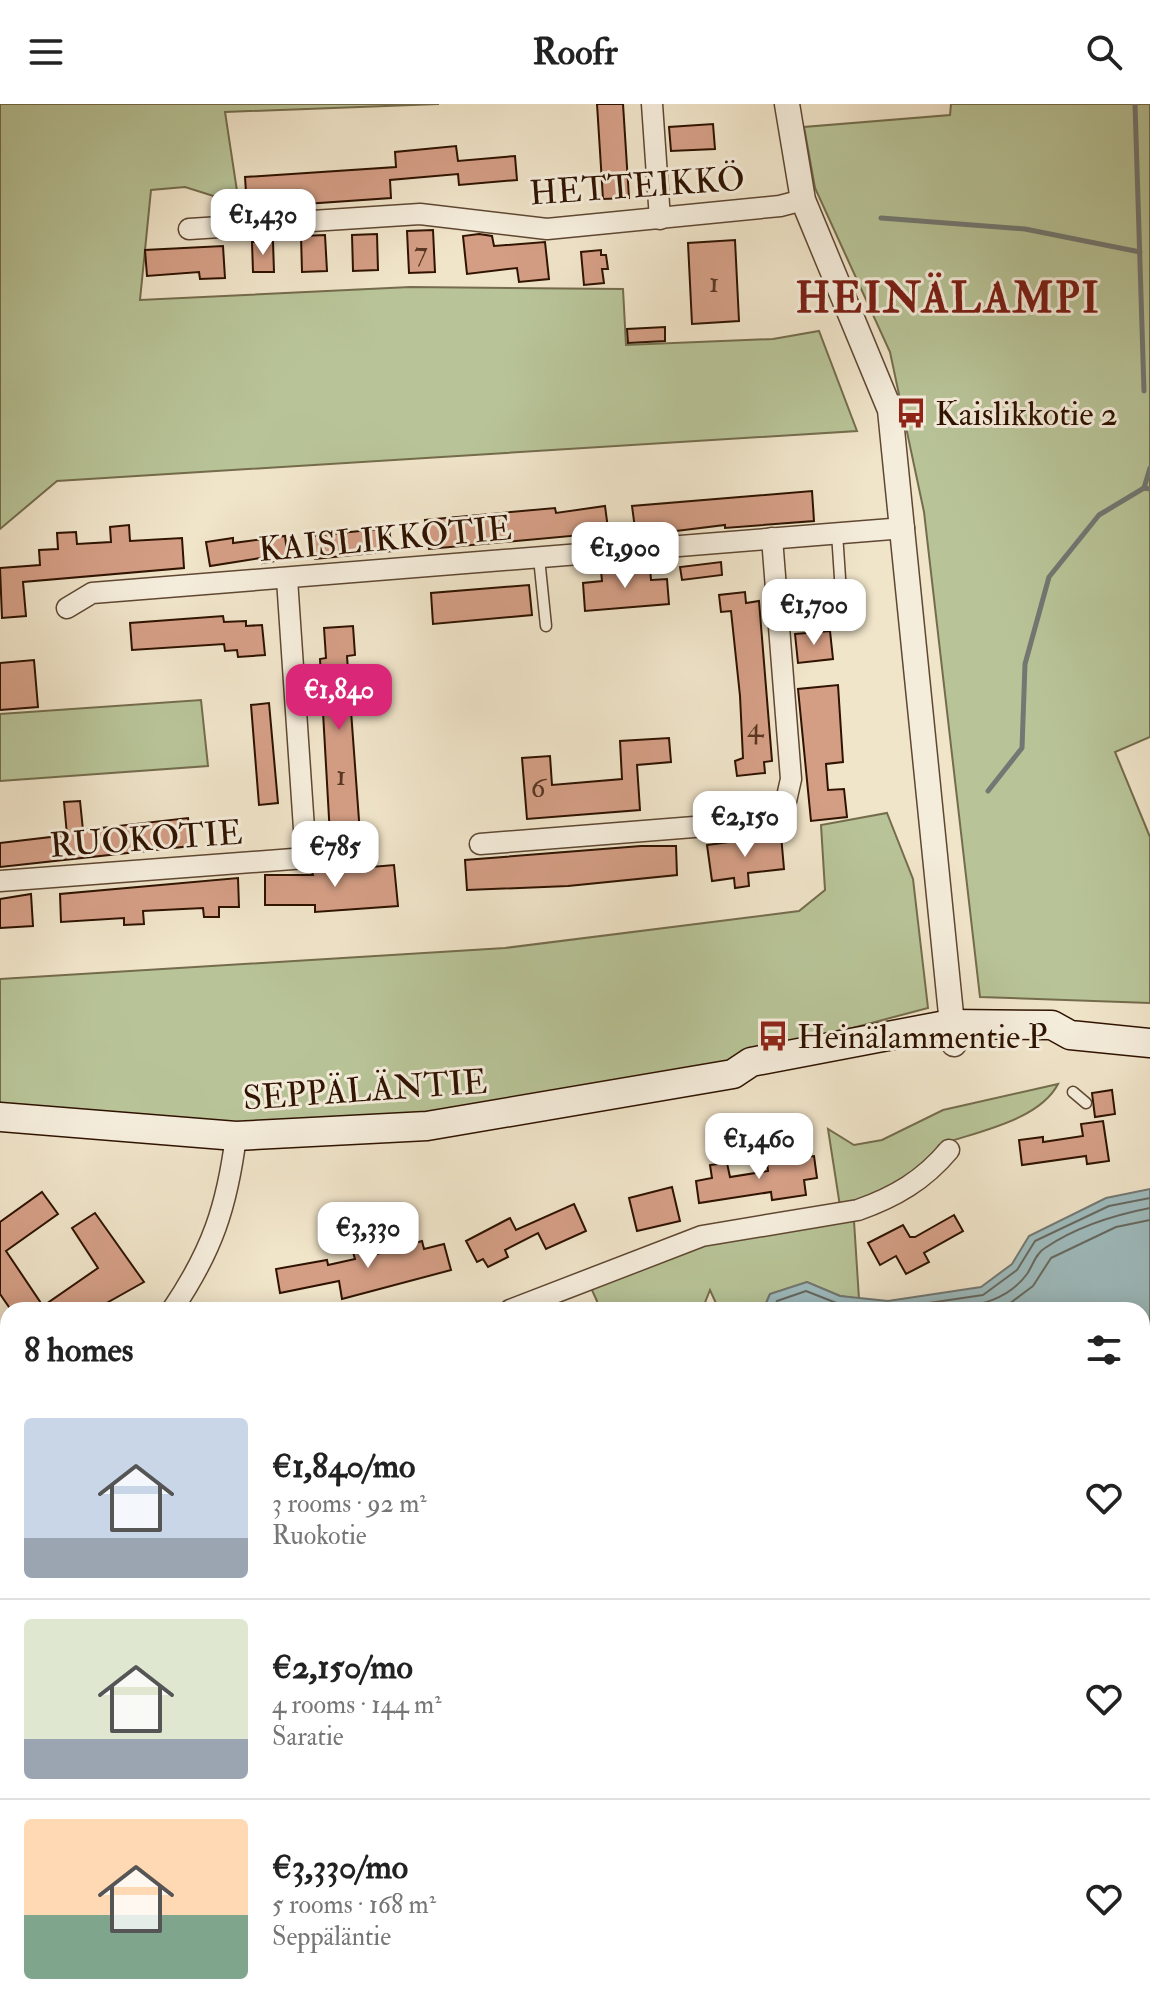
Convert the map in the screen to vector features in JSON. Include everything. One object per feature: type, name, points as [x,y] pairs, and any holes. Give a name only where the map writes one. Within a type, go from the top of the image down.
[{"type":"main road","name":"SEPPÄLÄNTIE","points":[[0,1117],[236,1136],[427,1126],[733,1074],[751,1062],[952,1034],[1052,1025],[1070,1035],[1150,1043]]},
{"type":"street","points":[[652,104],[660,219]]},
{"type":"street","points":[[787,104],[803,200],[890,410],[952,1034]]},
{"type":"street","name":"HETTEIKKÖ","points":[[189,229],[420,214],[547,229],[780,206],[803,200]]},
{"type":"street","name":"KAISLIKKOTIE","points":[[67,608],[92,593],[904,528]]},
{"type":"street","points":[[480,844],[757,822],[784,810],[791,779],[772,538]]},
{"type":"street","name":"RUOKOTIE","points":[[0,881],[306,858],[287,579]]},
{"type":"street","points":[[177,1302],[216,1235],[226,1200],[236,1136]]},
{"type":"street","points":[[531,1302],[702,1236],[858,1210],[880,1202],[931,1171],[949,1150]]},
{"type":"lane","points":[[777,597],[841,593],[837,533]]},
{"type":"lane","points":[[539,558],[546,626]]},
{"type":"lane","points":[[1073,1092],[1086,1103]]},
{"type":"green space","points":[[0,104],[439,104],[225,112],[239,204],[185,187],[151,190],[140,300],[410,287],[623,289],[626,345],[773,339],[819,331],[857,431],[57,481],[0,529]]},
{"type":"green space","points":[[951,104],[1150,104],[1150,737],[1115,752],[1150,837],[1150,1003],[980,997],[924,512],[890,352],[815,188],[804,127],[950,115]]},
{"type":"green space","points":[[201,700],[208,766],[0,781],[0,714]]},
{"type":"green space","points":[[887,813],[913,879],[928,1008],[655,1080],[483,1111],[212,1124],[0,1105],[0,979],[505,948],[799,911],[825,890],[821,825]]},
{"type":"green space","points":[[1058,1084],[1049,1097],[1021,1116],[939,1145],[922,1173],[864,1203],[854,1221],[859,1299],[840,1296],[807,1282],[770,1294],[766,1302],[715,1302],[710,1290],[705,1302],[597,1302],[591,1288],[704,1245],[842,1219],[828,1129],[854,1145],[882,1140],[943,1110]]},
{"type":"water","points":[[1150,1189],[1150,1302],[766,1302],[770,1294],[807,1282],[840,1296],[888,1301],[981,1287],[1012,1264],[1029,1236],[1106,1198]]},
{"type":"building","points":[[597,104],[623,104],[629,198],[603,199]]},
{"type":"building","points":[[713,124],[715,149],[671,151],[669,127]]},
{"type":"building","points":[[456,146],[458,161],[515,156],[517,180],[459,185],[458,174],[390,180],[391,198],[247,208],[245,177],[396,167],[395,152]]},
{"type":"building","points":[[433,230],[435,272],[409,273],[407,231]]},
{"type":"building","points":[[377,234],[378,270],[353,271],[352,235]]},
{"type":"building","points":[[325,235],[327,271],[302,272],[301,236]]},
{"type":"building","points":[[463,236],[492,236],[494,246],[545,242],[549,279],[519,282],[517,268],[467,274]]},
{"type":"building","points":[[735,240],[739,321],[692,324],[688,243]]},
{"type":"building","points":[[252,242],[273,242],[274,272],[253,272]]},
{"type":"building","points":[[223,246],[225,278],[200,279],[199,272],[147,276],[145,250]]},
{"type":"building","points":[[601,250],[601,255],[606,255],[608,269],[602,269],[604,283],[584,285],[581,252]]},
{"type":"building","points":[[665,327],[665,341],[628,343],[627,329]]},
{"type":"building","points":[[812,491],[814,521],[725,528],[725,525],[636,536],[632,506]]},
{"type":"building","points":[[605,506],[609,536],[582,540],[581,535],[429,549],[425,520],[555,508],[556,513]]},
{"type":"building","points":[[129,525],[130,541],[182,538],[184,568],[23,582],[26,616],[2,618],[0,568],[40,565],[39,550],[58,549],[57,533],[76,532],[77,544],[111,542],[110,527]]},
{"type":"building","points":[[389,528],[392,551],[315,559],[312,536]]},
{"type":"building","points":[[285,536],[288,559],[262,563],[261,558],[210,566],[206,542],[233,538],[233,543]]},
{"type":"building","points":[[721,562],[722,575],[682,580],[680,567]]},
{"type":"building","points":[[650,568],[651,580],[667,579],[669,604],[585,611],[583,583],[602,581],[601,571]]},
{"type":"building","points":[[529,585],[532,615],[433,624],[431,593]]},
{"type":"building","points":[[745,592],[746,603],[759,601],[772,761],[764,762],[765,773],[737,776],[735,761],[743,758],[740,696],[731,611],[721,612],[719,595]]},
{"type":"building","points":[[223,616],[224,622],[246,621],[246,626],[262,625],[265,655],[238,657],[237,650],[225,651],[224,644],[132,650],[130,623]]},
{"type":"building","points":[[353,626],[355,655],[347,656],[360,834],[330,836],[320,659],[326,658],[324,628]]},
{"type":"building","points":[[830,631],[833,659],[798,663],[795,634]]},
{"type":"building","points":[[34,660],[38,707],[0,710],[0,663]]},
{"type":"building","points":[[838,685],[843,762],[826,764],[828,790],[844,789],[847,817],[811,821],[798,689]]},
{"type":"building","points":[[269,703],[278,803],[259,805],[251,705]]},
{"type":"building","points":[[669,738],[671,762],[637,765],[640,810],[527,819],[522,758],[550,756],[552,785],[622,779],[620,741]]},
{"type":"building","points":[[80,801],[83,830],[188,818],[191,846],[0,867],[0,843],[67,835],[64,802]]},
{"type":"building","points":[[781,835],[784,869],[748,873],[749,886],[735,888],[734,878],[712,881],[707,845]]},
{"type":"building","points":[[676,846],[677,875],[568,886],[467,890],[465,860]]},
{"type":"building","points":[[394,865],[398,906],[315,912],[315,905],[265,905],[265,875],[313,875],[312,872]]},
{"type":"building","points":[[238,878],[239,907],[219,907],[219,917],[204,917],[203,908],[143,911],[144,924],[124,925],[124,918],[61,922],[60,894]]},
{"type":"building","points":[[31,894],[33,926],[0,928],[0,899]]},
{"type":"building","points":[[1112,1090],[1115,1114],[1095,1117],[1092,1093]]},
{"type":"building","points":[[1103,1121],[1109,1161],[1087,1164],[1086,1156],[1022,1165],[1019,1140],[1043,1137],[1043,1142],[1083,1136],[1081,1124]]},
{"type":"building","points":[[814,1156],[817,1178],[804,1180],[806,1195],[772,1200],[771,1192],[699,1203],[696,1181],[712,1178],[710,1165],[727,1163],[730,1177],[768,1171],[767,1162]]},
{"type":"building","points":[[672,1187],[680,1221],[637,1231],[629,1198]]},
{"type":"building","points":[[42,1192],[58,1214],[6,1251],[40,1302],[6,1302],[0,1294],[0,1222]]},
{"type":"building","points":[[574,1204],[586,1231],[546,1249],[538,1233],[505,1250],[508,1257],[488,1267],[483,1259],[477,1262],[466,1241],[510,1218],[516,1230]]},
{"type":"building","points":[[95,1213],[144,1282],[108,1302],[49,1302],[98,1268],[72,1228]]},
{"type":"building","points":[[954,1215],[963,1231],[924,1253],[929,1262],[906,1274],[896,1256],[880,1265],[868,1243],[903,1225],[910,1237],[915,1237]]},
{"type":"building","points":[[422,1241],[424,1249],[444,1244],[451,1270],[342,1299],[339,1281],[280,1293],[276,1269],[327,1260],[328,1265],[355,1259],[353,1252],[375,1247],[377,1254]]},
{"type":"waterway","points":[[1135,104],[1144,391]]},
{"type":"waterway","points":[[881,218],[1025,229],[1140,252]]},
{"type":"waterway","points":[[1144,488],[1150,468]]},
{"type":"waterway","points":[[988,791],[1022,748],[1025,664],[1049,577],[1099,515],[1144,488],[1150,489]]},
{"type":"place","name":"Kaislikkotie 2","points":[[911,413]]},
{"type":"place","name":"Heinälammentie P","points":[[773,1036]]},
{"type":"district","name":"HEINÄLAMPI","points":[[948,297]]}]
